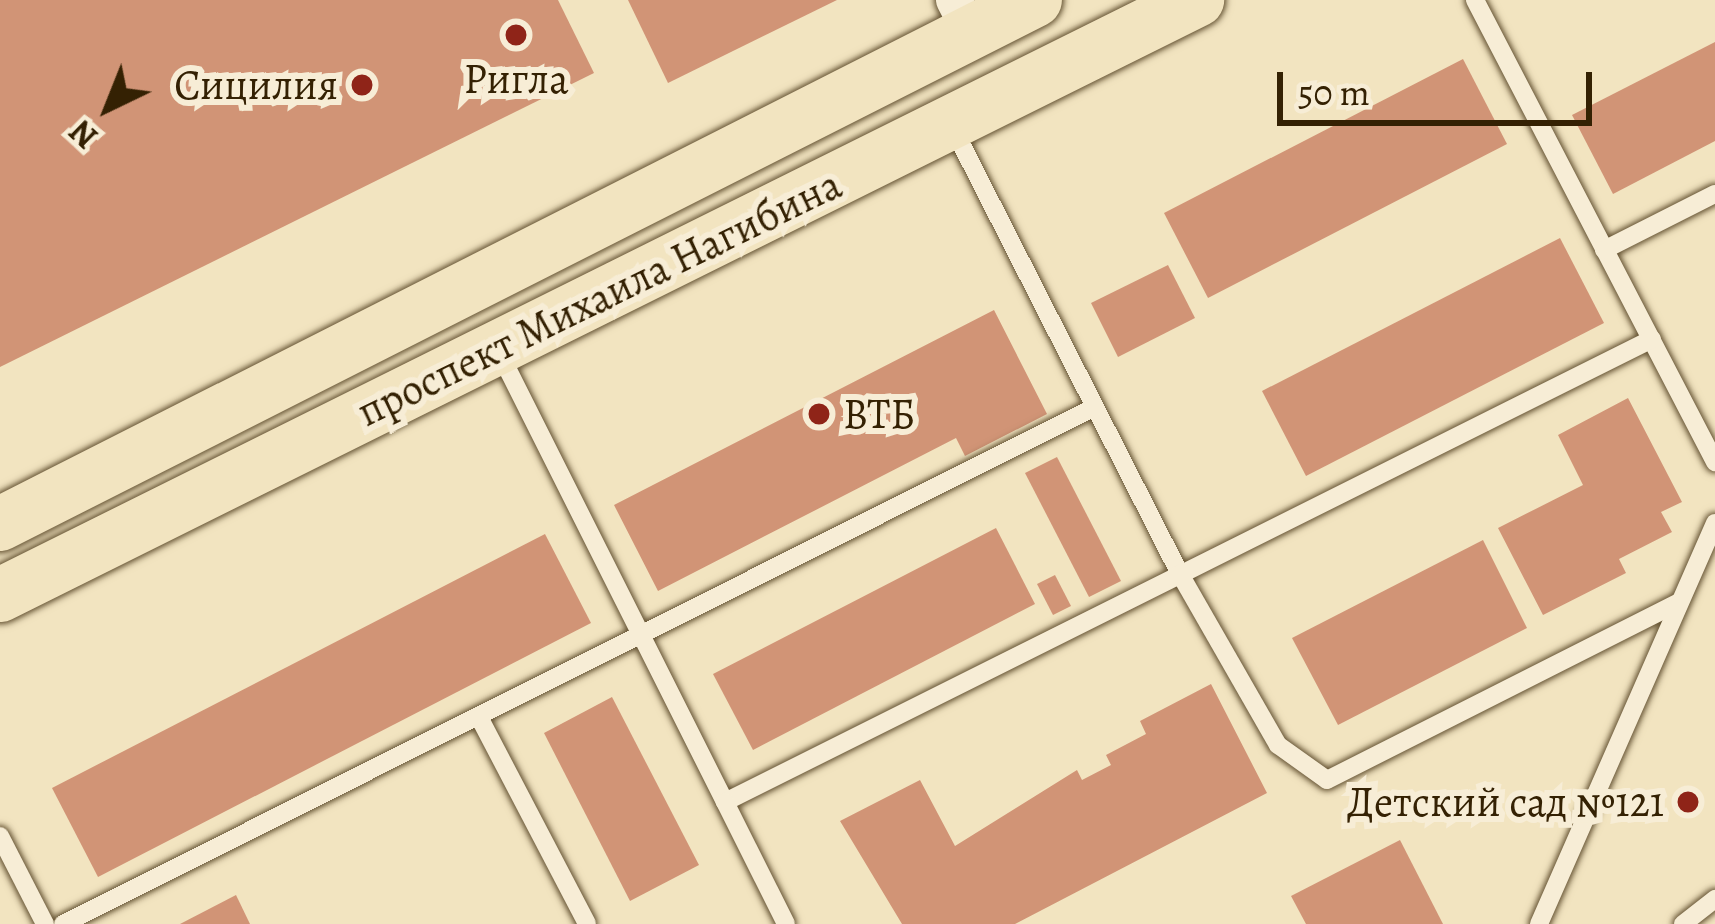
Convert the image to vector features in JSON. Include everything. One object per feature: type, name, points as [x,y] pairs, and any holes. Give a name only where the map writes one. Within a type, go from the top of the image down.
[{"type":"main road","name":"проспект Михаила Нагибина","points":[[0,524],[962,16],[1035,0]]},
{"type":"main road","name":"проспект Михаила Нагибина","points":[[0,595],[1197,0]]},
{"type":"lane","points":[[1475,0],[1712,449]]},
{"type":"lane","points":[[951,123],[1180,574],[1278,745],[1327,780],[1678,603]]},
{"type":"lane","points":[[1604,250],[1715,194]]},
{"type":"lane","points":[[725,802],[1652,339]]},
{"type":"lane","points":[[497,348],[786,924]]},
{"type":"lane","points":[[63,924],[1095,407]]},
{"type":"lane","points":[[1539,924],[1715,524]]},
{"type":"lane","points":[[479,717],[586,924]]},
{"type":"lane","points":[[0,836],[45,924]]},
{"type":"lane","points":[[1682,924],[1715,899]]},
{"type":"building","points":[[0,0],[558,0],[594,73],[0,367]]},
{"type":"building","points":[[628,0],[837,0],[668,83]]},
{"type":"building","points":[[1715,42],[1715,141],[1613,194],[1572,115]]},
{"type":"building","points":[[1463,59],[1507,144],[1208,298],[1164,213]]},
{"type":"building","points":[[1560,238],[1604,323],[1306,476],[1262,391]]},
{"type":"building","points":[[1168,265],[1195,318],[1118,357],[1091,303]]},
{"type":"building","points":[[994,310],[1047,414],[965,456],[956,438],[658,591],[614,505]]},
{"type":"building","points":[[1628,398],[1682,502],[1661,512],[1672,532],[1619,559],[1626,573],[1543,615],[1498,528],[1583,485],[1558,435]]},
{"type":"building","points":[[1057,457],[1121,581],[1089,597],[1025,473]]},
{"type":"building","points":[[996,528],[1035,604],[753,750],[713,674]]},
{"type":"building","points":[[545,534],[591,623],[98,877],[52,788]]},
{"type":"building","points":[[1483,540],[1527,628],[1338,725],[1292,638]]},
{"type":"building","points":[[1055,575],[1071,606],[1053,615],[1037,584]]},
{"type":"building","points":[[1211,684],[1267,793],[1015,924],[902,924],[840,821],[920,780],[955,846],[1077,770],[1082,780],[1111,765],[1106,755],[1146,734],[1140,721]]},
{"type":"building","points":[[612,697],[699,865],[630,901],[544,733]]},
{"type":"building","points":[[1400,840],[1443,924],[1306,924],[1291,896]]},
{"type":"building","points":[[236,895],[250,924],[180,924]]},
{"type":"place","name":"Ригла","points":[[516,35]]},
{"type":"place","name":"Сицилия","points":[[362,85]]},
{"type":"place","name":"ВТБ","points":[[819,414]]},
{"type":"place","name":"Детский сад №121","points":[[1688,802]]}]
